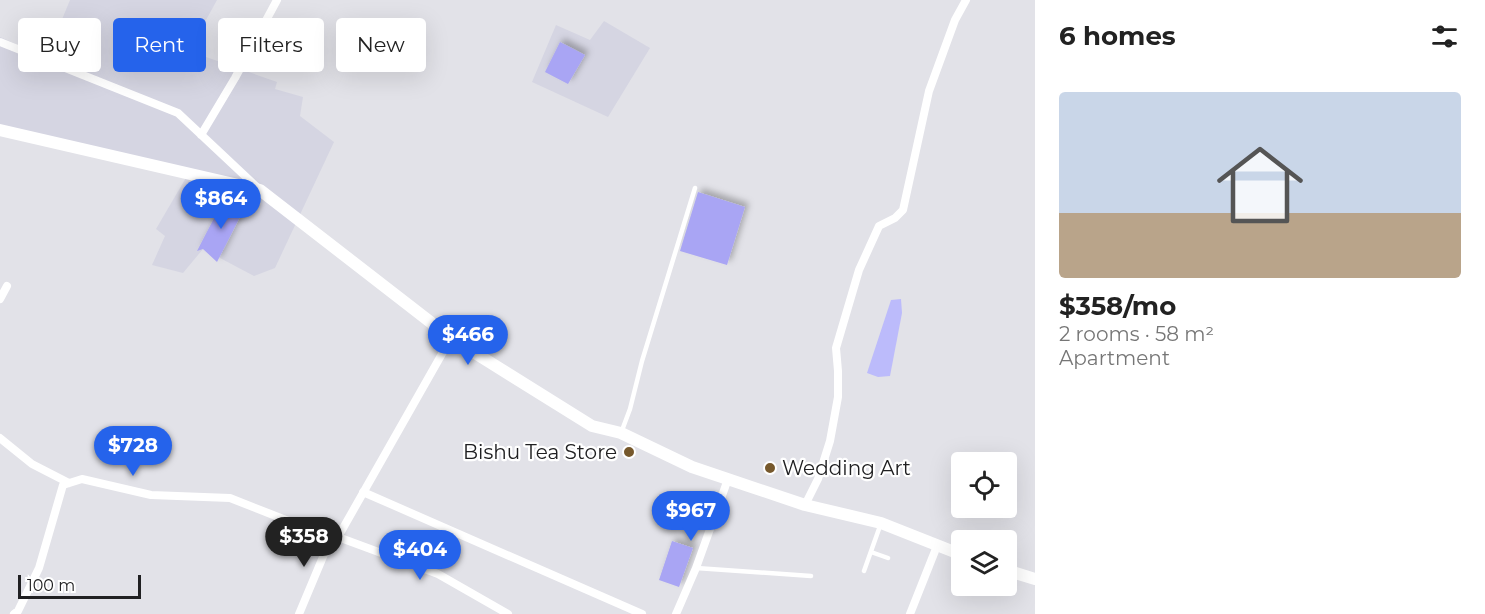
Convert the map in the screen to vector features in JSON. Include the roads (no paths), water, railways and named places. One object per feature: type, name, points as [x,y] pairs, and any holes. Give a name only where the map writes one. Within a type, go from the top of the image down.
[{"type":"main road","points":[[0,130],[260,190],[451,338],[592,426],[621,433],[692,467],[805,505],[881,523],[951,551]]},
{"type":"main road","points":[[1017,573],[1035,579]]},
{"type":"street","points":[[201,135],[277,0]]},
{"type":"street","points":[[805,505],[818,479],[830,441],[838,397],[836,348],[859,270],[879,226],[895,218],[903,210],[929,91],[955,20],[966,0]]},
{"type":"street","points":[[0,42],[178,113],[260,190]]},
{"type":"street","points":[[0,299],[7,286]]},
{"type":"street","points":[[299,614],[335,535],[363,492],[451,338]]},
{"type":"street","points":[[0,438],[32,464],[69,483]]},
{"type":"street","points":[[14,614],[18,611],[39,568],[63,485],[82,479],[151,495],[230,498],[319,533],[335,535],[438,574],[508,614]]},
{"type":"street","points":[[676,614],[696,568],[728,479]]},
{"type":"street","points":[[363,492],[642,614]]},
{"type":"street","points":[[910,614],[937,546]]},
{"type":"lane","points":[[621,433],[695,188]]},
{"type":"lane","points":[[864,571],[881,523]]},
{"type":"lane","points":[[871,552],[888,558]]},
{"type":"lane","points":[[696,568],[811,576]]},
{"type":"water","points":[[901,299],[902,313],[890,376],[878,377],[867,373],[891,300]]},
{"type":"place","name":"Bishu Tea Store","points":[[629,452]]},
{"type":"place","name":"Wedding Art","points":[[770,468]]}]
